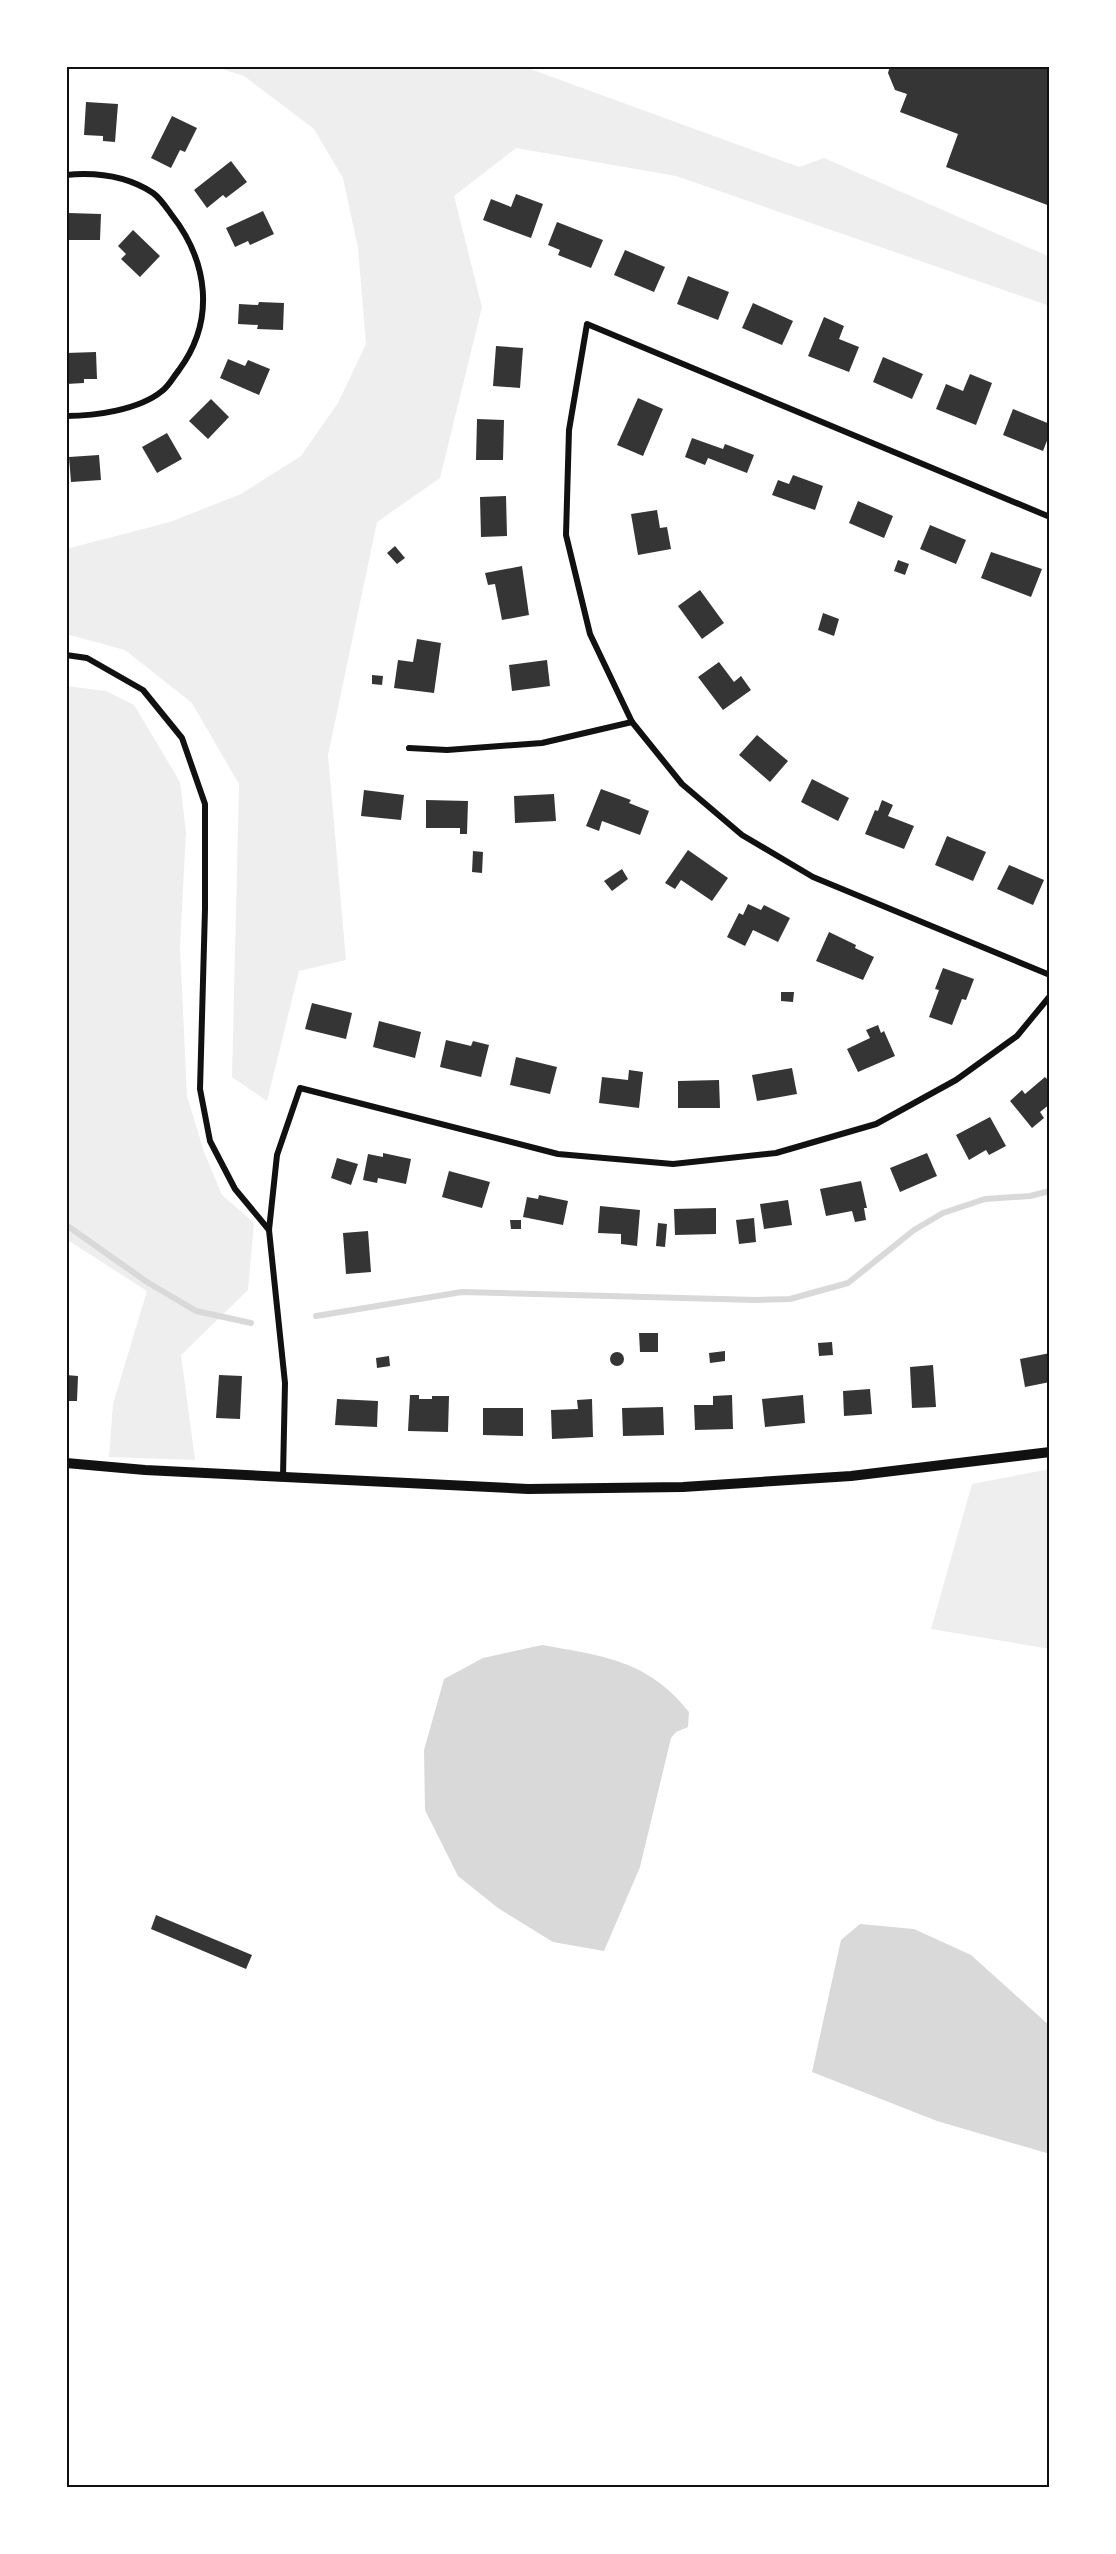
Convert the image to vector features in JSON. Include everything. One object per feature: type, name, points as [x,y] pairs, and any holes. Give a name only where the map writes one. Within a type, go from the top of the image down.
[{"type":"street","points":[[66,175],[123,177],[155,194],[181,227],[201,271],[203,318],[186,360],[163,391],[129,407],[90,416],[66,416]]},
{"type":"street","points":[[1050,517],[587,324],[569,430],[566,535],[590,634],[632,723],[682,784],[742,835],[813,877],[1050,975]]},
{"type":"street","points":[[66,655],[87,658],[143,690],[182,738],[205,804],[205,909],[200,1089],[210,1141],[235,1190],[269,1230]]},
{"type":"street","points":[[409,748],[447,750],[542,743],[632,723]]},
{"type":"street","points":[[283,1476],[285,1383],[269,1230],[277,1155],[300,1088],[558,1154],[673,1164],[776,1153],[876,1124],[956,1080],[1017,1036],[1050,996]]},
{"type":"street","points":[[66,1463],[145,1470],[528,1488],[683,1487],[851,1476],[1050,1452]]},
{"type":"shaded area","points":[[213,66],[522,66],[799,167],[824,158],[1050,257],[1050,306],[676,176],[516,148],[454,196],[482,307],[440,478],[377,522],[328,755],[346,960],[299,971],[267,1101],[232,1077],[239,784],[192,703],[125,650],[66,634],[66,549],[170,522],[241,494],[301,456],[338,403],[366,344],[358,248],[343,178],[314,129],[244,76]]},
{"type":"shaded area","points":[[66,686],[106,691],[134,705],[180,782],[186,832],[180,947],[187,1096],[204,1152],[222,1195],[254,1223],[248,1290],[181,1355],[195,1460],[109,1457],[113,1404],[147,1291],[66,1239]]},
{"type":"shaded area","points":[[1050,1469],[1050,1649],[931,1629],[972,1484]]},
{"type":"shaded area","points":[[542,1645],[605,1657],[641,1671],[657,1681],[689,1712],[688,1727],[676,1732],[671,1738],[640,1867],[604,1951],[553,1942],[498,1908],[458,1876],[425,1810],[424,1750],[444,1679],[483,1658]]},
{"type":"shaded area","points":[[860,1924],[914,1929],[971,1955],[1050,2026],[1050,2154],[937,2121],[812,2072],[841,1940]]},
{"type":"building","points":[[890,66],[917,69],[918,66],[1050,66],[1050,206],[946,167],[958,134],[900,112],[907,94],[895,90],[888,73]]},
{"type":"building","points":[[86,102],[118,104],[115,142],[103,141],[103,136],[84,135]]},
{"type":"building","points":[[172,116],[197,128],[185,152],[180,150],[171,168],[151,158]]},
{"type":"building","points":[[231,161],[247,182],[226,198],[223,195],[207,208],[194,190]]},
{"type":"building","points":[[516,194],[543,204],[531,238],[483,220],[491,199],[511,207]]},
{"type":"building","points":[[263,211],[274,234],[250,245],[248,241],[235,247],[226,228]]},
{"type":"building","points":[[69,213],[101,214],[100,240],[69,240]]},
{"type":"building","points":[[557,222],[603,240],[591,268],[558,255],[560,250],[548,245]]},
{"type":"building","points":[[133,230],[160,256],[140,277],[121,259],[126,254],[118,246]]},
{"type":"building","points":[[625,250],[665,267],[654,292],[614,275]]},
{"type":"building","points":[[688,276],[729,292],[718,320],[677,304]]},
{"type":"building","points":[[259,302],[284,303],[283,330],[257,329],[258,325],[238,324],[239,304],[258,305]]},
{"type":"building","points":[[753,303],[793,321],[782,345],[742,328]]},
{"type":"building","points":[[824,317],[844,326],[839,339],[859,347],[849,372],[808,356]]},
{"type":"building","points":[[496,346],[523,348],[520,388],[493,386]]},
{"type":"building","points":[[96,352],[97,379],[84,379],[84,383],[66,384],[66,353]]},
{"type":"building","points":[[883,357],[923,374],[912,399],[873,382]]},
{"type":"building","points":[[228,359],[245,366],[248,360],[270,369],[259,395],[220,378]]},
{"type":"building","points":[[970,374],[992,383],[976,425],[936,409],[946,384],[963,391]]},
{"type":"building","points":[[638,398],[663,409],[643,456],[617,445]]},
{"type":"building","points":[[211,399],[229,417],[208,439],[189,421]]},
{"type":"building","points":[[1013,409],[1050,424],[1050,433],[1043,451],[1003,435]]},
{"type":"building","points":[[477,419],[504,420],[503,460],[476,460]]},
{"type":"building","points":[[167,433],[182,459],[157,473],[142,447]]},
{"type":"building","points":[[692,438],[723,449],[725,444],[754,455],[747,473],[708,458],[705,465],[685,457]]},
{"type":"building","points":[[99,455],[101,480],[71,482],[69,457]]},
{"type":"building","points":[[793,475],[823,486],[815,510],[772,495],[778,480],[789,484]]},
{"type":"building","points":[[506,496],[507,536],[481,537],[480,497]]},
{"type":"building","points":[[858,501],[893,516],[884,538],[849,523]]},
{"type":"building","points":[[657,510],[660,528],[667,527],[671,549],[638,555],[631,514]]},
{"type":"building","points":[[930,525],[966,540],[956,564],[920,549]]},
{"type":"building","points":[[395,546],[405,558],[397,564],[387,553]]},
{"type":"building","points":[[991,552],[1042,569],[1031,597],[981,578]]},
{"type":"building","points":[[898,560],[909,564],[905,575],[894,571]]},
{"type":"building","points":[[522,566],[529,615],[502,620],[495,584],[488,585],[485,573]]},
{"type":"building","points":[[700,590],[724,623],[702,639],[678,606]]},
{"type":"building","points":[[823,613],[839,619],[834,636],[818,630]]},
{"type":"building","points":[[417,639],[441,643],[434,693],[394,688],[398,660],[413,662]]},
{"type":"building","points":[[547,660],[550,686],[512,691],[509,665]]},
{"type":"building","points":[[719,662],[734,682],[741,676],[751,690],[723,710],[698,677]]},
{"type":"building","points":[[372,675],[383,676],[382,685],[372,684]]},
{"type":"building","points":[[757,735],[788,761],[770,782],[739,755]]},
{"type":"building","points":[[812,779],[849,798],[838,821],[801,802]]},
{"type":"building","points":[[601,789],[631,800],[629,803],[649,811],[640,835],[602,821],[599,831],[586,826]]},
{"type":"building","points":[[364,790],[404,795],[401,820],[361,816]]},
{"type":"building","points":[[554,794],[556,821],[515,823],[514,796]]},
{"type":"building","points":[[426,800],[468,801],[467,834],[460,834],[460,828],[426,828]]},
{"type":"building","points":[[882,800],[893,805],[888,816],[914,826],[904,849],[865,834]]},
{"type":"building","points":[[947,836],[986,852],[973,881],[935,865]]},
{"type":"building","points":[[688,850],[728,878],[712,901],[681,880],[675,889],[665,883]]},
{"type":"building","points":[[473,851],[483,852],[482,873],[472,872]]},
{"type":"building","points":[[1009,865],[1044,880],[1033,905],[997,889]]},
{"type":"building","points":[[622,869],[628,879],[612,891],[604,881]]},
{"type":"building","points":[[748,904],[761,910],[764,905],[790,918],[778,942],[753,930],[745,946],[727,937],[739,913],[743,915]]},
{"type":"building","points":[[829,932],[874,957],[863,980],[816,961]]},
{"type":"building","points":[[943,968],[974,979],[966,1000],[962,999],[952,1025],[929,1017],[939,990],[935,989]]},
{"type":"building","points":[[781,992],[794,992],[793,1002],[781,1001]]},
{"type":"building","points":[[312,1003],[352,1013],[346,1039],[305,1029]]},
{"type":"building","points":[[379,1021],[421,1032],[415,1058],[373,1047]]},
{"type":"building","points":[[878,1025],[881,1033],[884,1031],[895,1056],[858,1072],[847,1049],[870,1038],[866,1030]]},
{"type":"building","points":[[446,1040],[471,1046],[473,1041],[489,1045],[481,1077],[440,1067]]},
{"type":"building","points":[[516,1057],[557,1067],[550,1094],[510,1085]]},
{"type":"building","points":[[792,1068],[797,1094],[757,1101],[752,1075]]},
{"type":"building","points":[[629,1070],[643,1072],[639,1108],[599,1103],[602,1077],[628,1080]]},
{"type":"building","points":[[1045,1077],[1050,1082],[1050,1104],[1040,1112],[1044,1118],[1032,1128],[1010,1101],[1022,1090],[1025,1094]]},
{"type":"building","points":[[719,1080],[720,1108],[678,1108],[678,1081]]},
{"type":"building","points":[[990,1117],[1006,1146],[989,1155],[986,1150],[969,1160],[956,1135]]},
{"type":"building","points":[[383,1153],[411,1159],[406,1184],[378,1178],[377,1183],[363,1180],[368,1154],[383,1157]]},
{"type":"building","points":[[927,1153],[937,1176],[900,1192],[890,1168]]},
{"type":"building","points":[[337,1158],[358,1164],[351,1185],[331,1178]]},
{"type":"building","points":[[449,1171],[490,1182],[482,1208],[442,1197]]},
{"type":"building","points":[[861,1181],[867,1208],[864,1208],[866,1220],[855,1222],[852,1211],[826,1216],[820,1189]]},
{"type":"building","points":[[539,1195],[568,1201],[563,1225],[523,1217],[527,1197],[538,1199]]},
{"type":"building","points":[[788,1200],[792,1225],[764,1229],[760,1204]]},
{"type":"building","points":[[600,1206],[640,1210],[637,1246],[621,1244],[621,1234],[598,1233]]},
{"type":"building","points":[[716,1208],[716,1234],[675,1235],[674,1209]]},
{"type":"building","points":[[754,1218],[756,1242],[739,1244],[736,1220]]},
{"type":"building","points":[[510,1220],[521,1220],[521,1229],[511,1229]]},
{"type":"building","points":[[658,1223],[667,1224],[665,1247],[656,1246]]},
{"type":"building","points":[[368,1231],[371,1272],[346,1274],[343,1233]]},
{"type":"building","points":[[639,1333],[658,1333],[658,1352],[640,1352]]},
{"type":"building","points":[[832,1342],[833,1355],[819,1356],[818,1343]]},
{"type":"building","points":[[725,1351],[725,1361],[710,1363],[709,1353]]},
{"type":"building","points":[[614,1352],[620,1352],[624,1359],[620,1366],[614,1366],[610,1362],[610,1356]]},
{"type":"building","points":[[1050,1353],[1050,1382],[1025,1387],[1020,1359]]},
{"type":"building","points":[[389,1356],[390,1366],[377,1368],[376,1358]]},
{"type":"building","points":[[933,1365],[936,1407],[912,1408],[910,1367]]},
{"type":"building","points":[[66,1375],[78,1376],[77,1401],[66,1401]]},
{"type":"building","points":[[219,1375],[242,1376],[240,1419],[216,1418]]},
{"type":"building","points":[[870,1389],[872,1414],[844,1416],[843,1391]]},
{"type":"building","points":[[410,1395],[419,1395],[419,1399],[449,1396],[448,1432],[408,1431]]},
{"type":"building","points":[[732,1395],[733,1429],[695,1430],[694,1405],[713,1405],[713,1396]]},
{"type":"building","points":[[803,1395],[805,1423],[765,1427],[762,1399]]},
{"type":"building","points":[[337,1399],[378,1401],[377,1427],[335,1425]]},
{"type":"building","points":[[592,1399],[593,1437],[552,1439],[551,1410],[578,1409],[577,1400]]},
{"type":"building","points":[[663,1407],[664,1435],[623,1436],[622,1408]]},
{"type":"building","points":[[483,1408],[523,1408],[523,1436],[483,1435]]},
{"type":"building","points":[[156,1915],[252,1955],[246,1969],[151,1929]]},
{"type":"waterway","points":[[316,1316],[462,1292],[790,1299],[848,1283],[914,1230],[943,1213],[985,1199],[1030,1196],[1050,1191]]},
{"type":"waterway","points":[[66,1228],[69,1227],[147,1282],[196,1311],[251,1323]]}]
